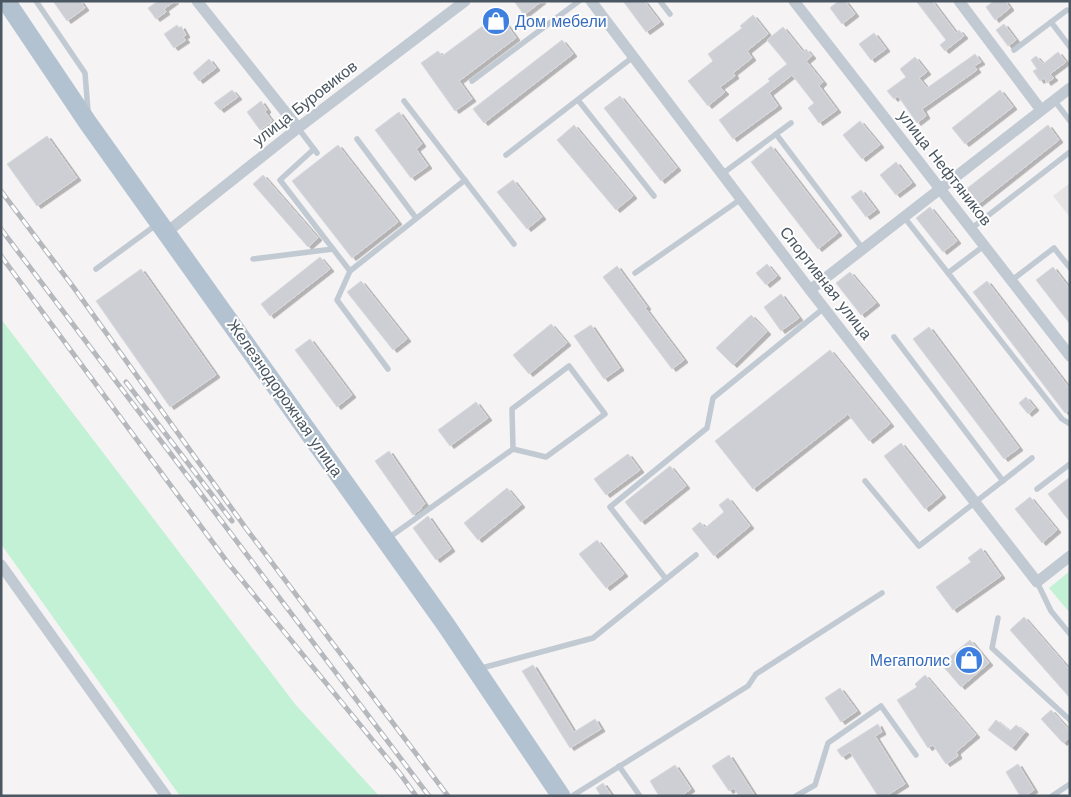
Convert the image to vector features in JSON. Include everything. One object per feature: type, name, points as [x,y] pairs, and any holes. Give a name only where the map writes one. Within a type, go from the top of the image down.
[{"type":"main road","name":"Железнодорожная улица","points":[[6,1],[88,123],[386,540],[562,796]]},
{"type":"street","points":[[197,1],[298,128]]},
{"type":"street","name":"улица Буровиков","points":[[163,227],[298,128],[465,1]]},
{"type":"street","name":"Спортивная улица","points":[[591,1],[810,290],[1037,582]]},
{"type":"street","name":"улица Нефтяников","points":[[794,1],[1070,356]]},
{"type":"street","points":[[959,1],[1041,110]]},
{"type":"street","points":[[810,290],[1070,88]]},
{"type":"street","points":[[1037,582],[1070,556]]},
{"type":"street","points":[[1,565],[166,796]]},
{"type":"lane","points":[[36,1],[85,73],[88,123]]},
{"type":"lane","points":[[472,81],[579,1]]},
{"type":"lane","points":[[660,1],[670,14]]},
{"type":"lane","points":[[1014,50],[1067,10],[1070,11]]},
{"type":"lane","points":[[1051,22],[1070,47]]},
{"type":"lane","points":[[506,155],[633,57]]},
{"type":"lane","points":[[578,100],[654,196]]},
{"type":"lane","points":[[1054,100],[1070,121]]},
{"type":"lane","points":[[404,101],[514,244]]},
{"type":"lane","points":[[722,174],[790,123]]},
{"type":"lane","points":[[298,128],[315,151],[280,180],[350,271]]},
{"type":"lane","points":[[776,134],[863,248]]},
{"type":"lane","points":[[356,138],[416,218]]},
{"type":"lane","points":[[972,228],[1070,152]]},
{"type":"lane","points":[[388,369],[337,300],[350,271],[465,180]]},
{"type":"lane","points":[[635,272],[741,200]]},
{"type":"lane","points":[[904,217],[1062,419],[1070,424]]},
{"type":"lane","points":[[96,269],[163,227]]},
{"type":"lane","points":[[948,273],[985,245]]},
{"type":"lane","points":[[1012,280],[1054,248],[1070,268]]},
{"type":"lane","points":[[253,259],[333,249]]},
{"type":"lane","points":[[666,579],[610,507],[707,428],[713,398],[824,308]]},
{"type":"lane","points":[[894,337],[1003,481]]},
{"type":"lane","points":[[386,540],[513,449],[546,457],[605,414],[569,366],[512,409],[513,449]]},
{"type":"lane","points":[[865,481],[920,546],[1032,458]]},
{"type":"lane","points":[[1038,489],[1070,464]]},
{"type":"lane","points":[[476,670],[592,638],[696,555]]},
{"type":"lane","points":[[1037,582],[1051,611],[1070,634]]},
{"type":"lane","points":[[572,796],[748,686],[756,674],[882,593]]},
{"type":"lane","points":[[998,618],[992,648],[1070,720]]},
{"type":"lane","points":[[796,796],[815,784],[828,743],[881,706],[916,755]]},
{"type":"lane","points":[[619,766],[640,796]]},
{"type":"lane","points":[[1052,796],[1070,784]]},
{"type":"shaded area","points":[[1070,183],[1070,217],[1053,196]]},
{"type":"green space","points":[[1,319],[295,704],[379,796],[180,796],[1,544]]},
{"type":"green space","points":[[1070,571],[1070,613],[1049,588]]},
{"type":"building","points":[[53,1],[80,1],[85,8],[67,21]]},
{"type":"building","points":[[158,1],[175,1],[164,9],[166,12],[156,19],[148,8]]},
{"type":"building","points":[[514,1],[542,1],[524,15]]},
{"type":"building","points":[[623,1],[644,1],[660,22],[646,32]]},
{"type":"building","points":[[838,1],[845,1],[855,14],[842,24],[830,8]]},
{"type":"building","points":[[916,1],[932,1],[956,33],[959,30],[964,36],[945,51],[940,45],[946,40]]},
{"type":"building","points":[[994,1],[1005,1],[1010,8],[995,20],[986,7]]},
{"type":"building","points":[[499,14],[516,38],[459,81],[472,99],[455,111],[421,63],[438,51],[442,56]]},
{"type":"building","points":[[753,15],[768,34],[747,51],[752,58],[733,73],[735,76],[720,87],[725,92],[708,106],[688,81],[713,61],[708,54],[742,28],[740,26]]},
{"type":"building","points":[[1004,24],[1016,40],[1008,46],[996,30]]},
{"type":"building","points":[[177,25],[179,28],[181,26],[186,35],[183,37],[186,40],[174,48],[164,34]]},
{"type":"building","points":[[783,27],[803,52],[806,49],[812,56],[806,61],[823,82],[819,86],[837,110],[819,123],[808,108],[814,103],[792,75],[769,93],[778,106],[733,139],[719,120],[770,81],[768,79],[787,64],[767,40]]},
{"type":"building","points":[[874,33],[886,49],[871,60],[859,44]]},
{"type":"building","points":[[562,40],[573,54],[484,123],[473,109]]},
{"type":"building","points":[[1058,52],[1066,62],[1050,74],[1054,78],[1047,83],[1044,78],[1040,81],[1033,71],[1037,69],[1031,60],[1036,56],[1043,64]]},
{"type":"building","points":[[975,54],[981,62],[974,66],[977,70],[922,109],[926,116],[917,123],[898,96],[894,99],[887,91],[906,77],[900,69],[915,57],[927,72],[919,78],[927,88]]},
{"type":"building","points":[[209,59],[216,68],[199,81],[193,73]]},
{"type":"building","points":[[232,90],[238,97],[220,110],[214,103]]},
{"type":"building","points":[[1000,90],[1013,107],[965,144],[952,128]]},
{"type":"building","points":[[620,96],[677,168],[661,181],[604,108]]},
{"type":"building","points":[[261,101],[267,110],[265,112],[272,121],[260,130],[247,112]]},
{"type":"building","points":[[399,112],[422,144],[416,149],[428,166],[411,178],[375,130]]},
{"type":"building","points":[[860,121],[880,145],[862,159],[843,135]]},
{"type":"building","points":[[574,125],[633,196],[616,210],[557,140]]},
{"type":"building","points":[[1048,125],[1059,140],[977,205],[965,190]]},
{"type":"building","points":[[47,136],[77,178],[37,206],[7,164]]},
{"type":"building","points":[[338,145],[398,222],[352,258],[292,181]]},
{"type":"building","points":[[771,146],[838,233],[818,249],[751,162]]},
{"type":"building","points":[[896,162],[912,183],[896,195],[880,175]]},
{"type":"building","points":[[263,175],[318,238],[308,247],[253,184]]},
{"type":"building","points":[[513,180],[542,217],[527,229],[497,192]]},
{"type":"building","points":[[861,190],[876,210],[866,217],[851,197]]},
{"type":"building","points":[[930,207],[957,241],[943,252],[916,218]]},
{"type":"building","points":[[320,257],[330,269],[270,316],[261,304]]},
{"type":"building","points":[[767,264],[777,276],[766,285],[756,273]]},
{"type":"building","points":[[617,266],[647,307],[645,308],[684,360],[672,369],[603,277]]},
{"type":"building","points":[[1053,267],[1070,289],[1070,324],[1036,280]]},
{"type":"building","points":[[141,269],[216,375],[170,407],[96,301]]},
{"type":"building","points":[[850,272],[876,303],[861,315],[836,283]]},
{"type":"building","points":[[361,281],[407,339],[393,350],[347,292]]},
{"type":"building","points":[[987,281],[1070,389],[1070,409],[1065,413],[973,292]]},
{"type":"building","points":[[781,294],[799,318],[781,331],[764,307]]},
{"type":"building","points":[[751,315],[767,332],[733,365],[716,348]]},
{"type":"building","points":[[551,324],[567,343],[529,374],[513,355]]},
{"type":"building","points":[[591,325],[620,368],[604,379],[574,336]]},
{"type":"building","points":[[929,327],[1019,448],[1004,459],[913,339]]},
{"type":"building","points":[[310,339],[352,395],[337,407],[295,350]]},
{"type":"building","points":[[830,350],[890,424],[869,441],[848,414],[753,489],[715,441]]},
{"type":"building","points":[[1026,397],[1035,408],[1028,414],[1019,403]]},
{"type":"building","points":[[476,402],[488,418],[450,446],[438,430]]},
{"type":"building","points":[[901,443],[942,495],[925,509],[884,456]]},
{"type":"building","points":[[389,451],[425,504],[413,515],[375,461]]},
{"type":"building","points":[[628,454],[640,470],[606,495],[594,479]]},
{"type":"building","points":[[670,466],[686,486],[641,522],[625,502]]},
{"type":"building","points":[[1070,477],[1070,522],[1048,494]]},
{"type":"building","points":[[507,488],[521,505],[478,540],[464,523]]},
{"type":"building","points":[[1030,497],[1057,530],[1042,543],[1015,509]]},
{"type":"building","points":[[728,498],[750,526],[714,556],[692,529],[700,522],[705,528],[724,512],[719,505]]},
{"type":"building","points":[[428,516],[451,549],[436,560],[413,528]]},
{"type":"building","points":[[597,540],[624,574],[606,588],[579,554]]},
{"type":"building","points":[[981,548],[1001,576],[953,610],[936,587],[971,562],[968,558]]},
{"type":"building","points":[[1024,617],[1070,670],[1070,698],[1010,630]]},
{"type":"building","points":[[970,640],[989,663],[961,687],[941,664]]},
{"type":"building","points":[[533,665],[574,732],[595,719],[601,729],[570,748],[522,671]]},
{"type":"building","points":[[925,675],[976,735],[956,752],[958,756],[946,764],[933,745],[928,748],[897,700],[917,687],[915,684]]},
{"type":"building","points":[[840,688],[857,711],[841,722],[825,698]]},
{"type":"building","points":[[1051,710],[1070,731],[1070,737],[1063,743],[1041,719]]},
{"type":"building","points":[[996,720],[1010,731],[1016,725],[1025,732],[1012,748],[988,730]]},
{"type":"building","points":[[878,724],[882,732],[875,736],[905,784],[886,796],[878,796],[850,752],[842,757],[837,750]]},
{"type":"building","points":[[729,755],[755,796],[739,796],[734,788],[729,791],[712,766]]},
{"type":"building","points":[[1018,764],[1034,790],[1025,796],[1020,796],[1006,772]]},
{"type":"building","points":[[675,765],[691,789],[681,796],[659,796],[650,781]]},
{"type":"building","points":[[603,783],[612,796],[601,796],[596,788]]},
{"type":"railway","points":[[1,191],[74,288],[245,527],[448,796]]},
{"type":"railway","points":[[1,229],[429,796]]},
{"type":"railway","points":[[1,256],[228,563],[401,775],[416,796]]},
{"type":"railway","points":[[126,382],[232,521]]},
{"type":"place","name":"Дом мебели","points":[[496,21]]},
{"type":"place","name":"Мегаполис","points":[[969,660]]}]
